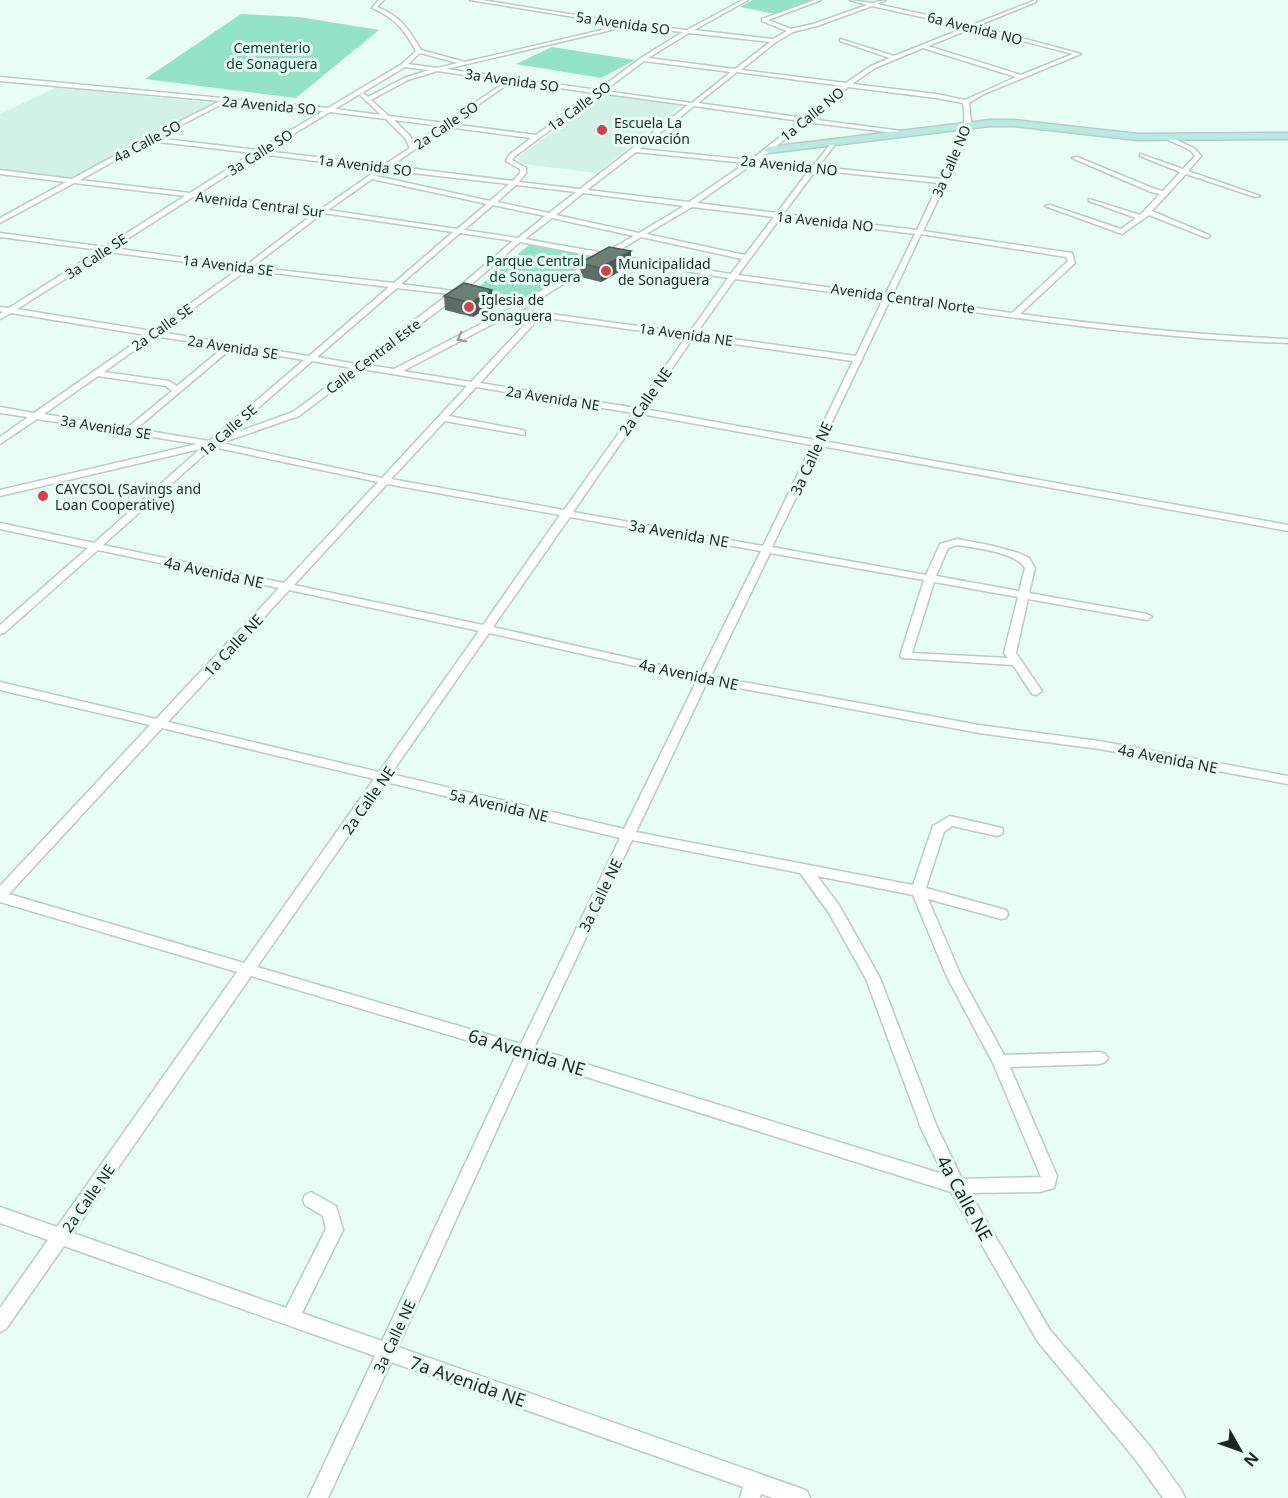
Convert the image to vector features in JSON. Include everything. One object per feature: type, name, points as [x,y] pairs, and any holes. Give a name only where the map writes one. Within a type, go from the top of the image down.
[{"type":"street","points":[[382,0],[374,7],[390,14],[405,27],[419,51],[464,63]]},
{"type":"street","name":"5a Avenida SO","points":[[472,0],[632,25],[774,41]]},
{"type":"street","name":"1a Calle SO","points":[[515,183],[523,173],[523,168],[509,161],[511,156],[643,59],[746,0]]},
{"type":"street","points":[[791,31],[764,20],[819,0]]},
{"type":"street","name":"6a Avenida NO","points":[[852,0],[970,26],[1078,54]]},
{"type":"street","name":"Calle Central Este","points":[[0,493],[211,444],[296,414],[456,292],[774,41],[791,31],[815,25],[884,0]]},
{"type":"street","name":"1a Calle NO","points":[[605,256],[688,206],[769,150],[847,85],[873,67],[891,57],[1034,1]]},
{"type":"street","points":[[368,99],[406,79],[435,70],[632,25]]},
{"type":"street","points":[[842,40],[891,57]]},
{"type":"street","points":[[921,46],[1021,77]]},
{"type":"street","name":"3a Calle SO","points":[[192,196],[358,90],[404,65],[419,51]]},
{"type":"street","name":"3a Calle NO","points":[[888,296],[968,125],[970,111],[966,102],[1078,54]]},
{"type":"street","points":[[643,59],[966,102]]},
{"type":"street","name":"3a Avenida SO","points":[[404,65],[909,134]]},
{"type":"street","name":"2a Avenida SO","points":[[0,79],[327,110],[536,137]]},
{"type":"street","points":[[0,86],[13,80]]},
{"type":"street","name":"2a Calle SO","points":[[322,211],[510,81]]},
{"type":"street","points":[[358,90],[384,117],[408,137],[412,148]]},
{"type":"street","name":"4a Calle SO","points":[[0,221],[149,139],[224,102]]},
{"type":"street","points":[[769,150],[968,125],[1014,123],[1121,136],[1168,138],[1288,136]]},
{"type":"street","points":[[1048,206],[1122,232],[1148,212],[1198,156],[1196,152],[1168,138]]},
{"type":"street","name":"1a Avenida SO","points":[[149,139],[386,166],[580,192]]},
{"type":"street","name":"2a Calle NE","points":[[0,1323],[733,276],[833,143]]},
{"type":"street","name":"2a Avenida NO","points":[[635,150],[943,181]]},
{"type":"street","points":[[1142,154],[1169,166],[1257,196]]},
{"type":"street","points":[[1075,158],[1152,191],[1165,193]]},
{"type":"street","name":"Avenida Central Sur","points":[[0,172],[322,211],[519,240]]},
{"type":"street","points":[[371,177],[747,258]]},
{"type":"street","points":[[458,231],[515,183]]},
{"type":"street","name":"1a Avenida NO","points":[[580,192],[919,232],[1069,255],[1072,261],[1015,314]]},
{"type":"street","name":"3a Calle SE","points":[[0,318],[192,196]]},
{"type":"street","points":[[1091,200],[1141,218]]},
{"type":"street","name":"2a Calle SE","points":[[0,441],[246,268],[322,211]]},
{"type":"street","points":[[1148,212],[1207,236]]},
{"type":"street","name":"1a Calle SE","points":[[0,631],[211,444],[458,231]]},
{"type":"street","name":"1a Avenida SE","points":[[0,235],[246,268],[456,292]]},
{"type":"street","name":"Avenida Central Norte","points":[[519,240],[733,276],[1077,324],[1231,339],[1288,341]]},
{"type":"street","points":[[393,373],[513,311],[605,256]]},
{"type":"street","name":"3a Calle NE","points":[[318,1498],[525,1052],[704,678],[769,549],[888,296]]},
{"type":"street","name":"2a Avenida SE","points":[[0,309],[359,367]]},
{"type":"street","name":"1a Avenida NE","points":[[513,311],[693,334],[858,359]]},
{"type":"street","name":"1a Calle NE","points":[[0,896],[538,315]]},
{"type":"street","points":[[130,430],[230,346]]},
{"type":"street","name":"2a Avenida NE","points":[[359,367],[819,442],[1288,528]]},
{"type":"street","points":[[97,373],[170,384],[177,391]]},
{"type":"street","name":"3a Avenida SE","points":[[0,410],[211,444]]},
{"type":"street","points":[[443,418],[522,433]]},
{"type":"street","name":"3a Avenida NE","points":[[211,444],[385,481],[1147,616]]},
{"type":"street","name":"4a Avenida NE","points":[[0,526],[487,629],[704,678],[979,729],[1100,745],[1288,780]]},
{"type":"street","points":[[1015,662],[906,656],[930,578],[944,546],[957,542],[1015,555],[1025,560],[1030,568],[1010,653],[1036,691]]},
{"type":"street","name":"5a Avenida NE","points":[[0,686],[629,835],[918,891],[1001,914]]},
{"type":"street","points":[[997,831],[950,821],[938,829],[918,891],[954,977],[1000,1061],[1100,1058]]},
{"type":"street","name":"4a Calle NE","points":[[804,869],[834,909],[873,978],[929,1128],[957,1186],[1044,1336],[1142,1452],[1175,1498]]},
{"type":"street","name":"6a Avenida NE","points":[[0,896],[525,1052],[957,1186],[1048,1183],[1049,1176],[1000,1061]]},
{"type":"street","points":[[290,1318],[335,1230],[330,1211],[312,1200]]},
{"type":"street","name":"7a Avenida NE","points":[[0,1215],[387,1352],[752,1490],[800,1498]]},
{"type":"shaded area","points":[[57,87],[213,103],[71,179],[0,169],[0,114]]},
{"type":"shaded area","name":"Escuela La Renovación","points":[[604,94],[682,104],[597,173],[523,164],[518,161],[520,156]]},
{"type":"green space","points":[[753,0],[814,0],[775,14],[740,7]]},
{"type":"green space","name":"Cementerio de Sonaguera","points":[[241,14],[299,17],[379,30],[296,98],[145,79]]},
{"type":"green space","points":[[552,47],[635,60],[601,78],[516,64]]},
{"type":"green space","name":"Parque Central de Sonaguera","points":[[529,245],[596,257],[522,301],[475,290]]},
{"type":"building","points":[[609,247],[631,251],[600,268],[580,263]]},
{"type":"building","points":[[464,283],[492,290],[471,303],[444,296]]},
{"type":"place","name":"Escuela La Renovación","points":[[602,130]]},
{"type":"place","name":"Municipalidad de Sonaguera","points":[[606,271]]},
{"type":"place","name":"Iglesia de Sonaguera","points":[[469,307]]},
{"type":"place","name":"CAYCSOL (Savings and Loan Cooperative)","points":[[43,496]]}]
